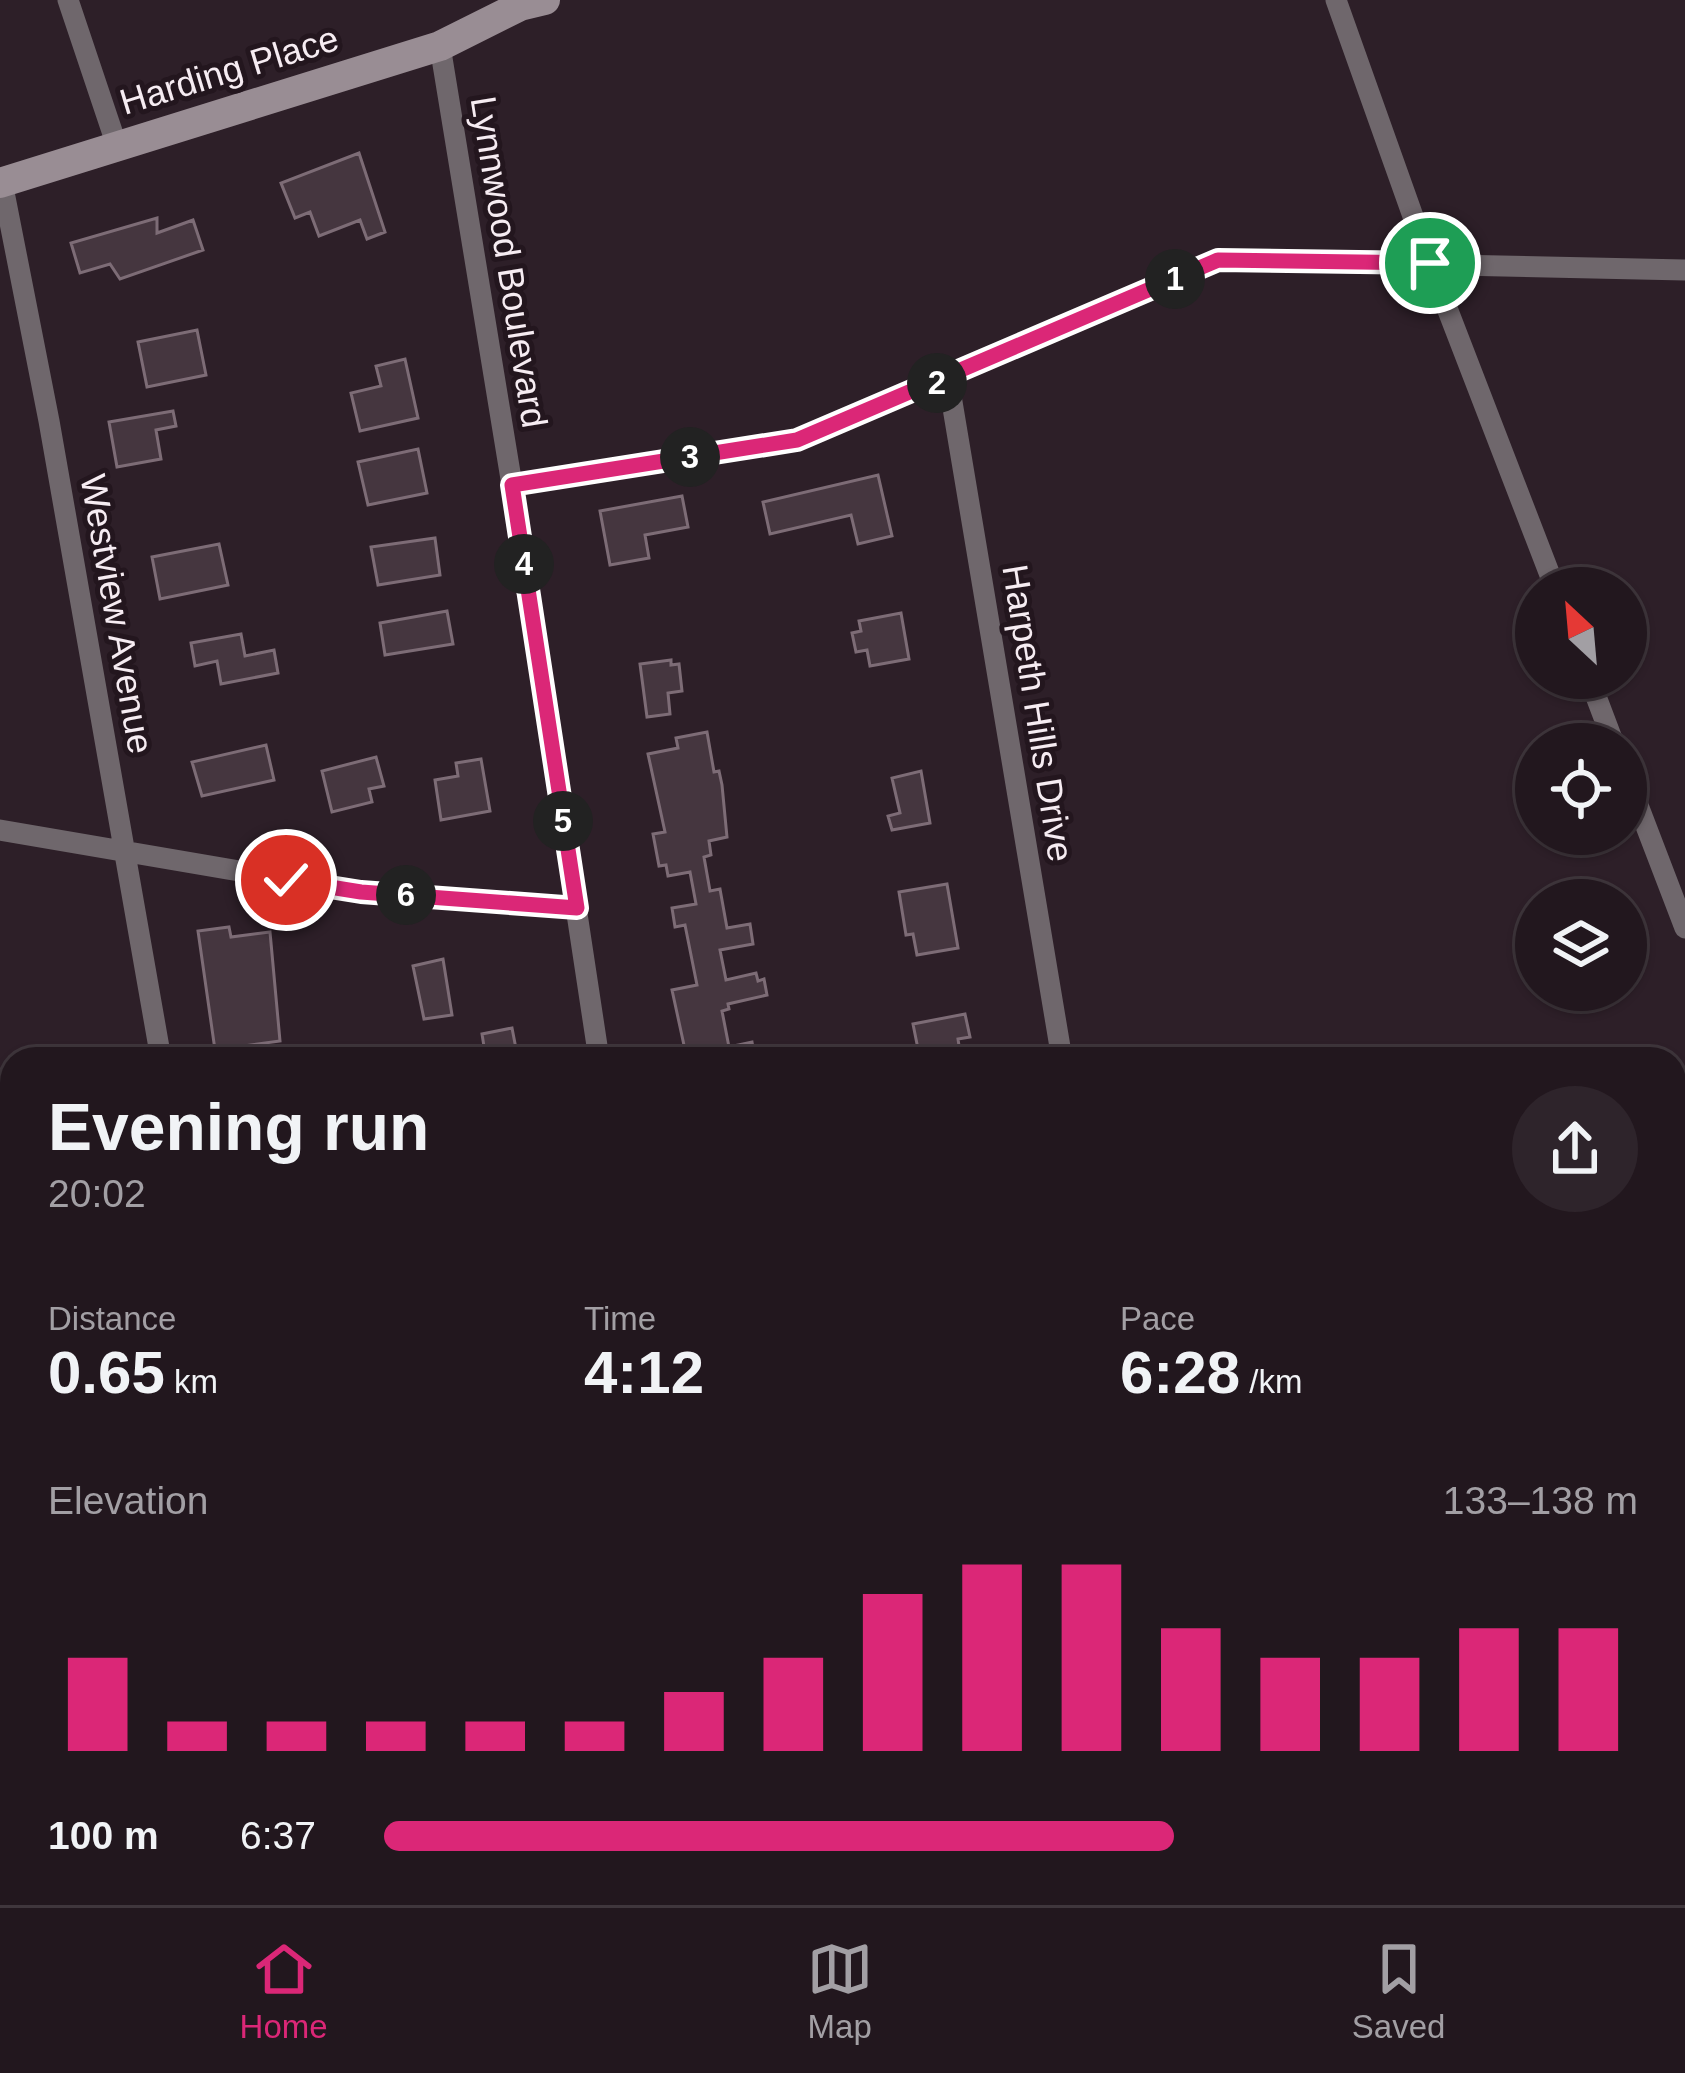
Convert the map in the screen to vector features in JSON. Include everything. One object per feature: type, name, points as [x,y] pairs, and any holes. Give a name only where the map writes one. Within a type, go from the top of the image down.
[{"type":"main road","name":"Harding Place","points":[[1,183],[440,46],[520,6],[545,0]]},
{"type":"street","points":[[68,0],[117,146]]},
{"type":"street","points":[[1336,0],[1547,567]]},
{"type":"street","name":"Lynnwood Boulevard","points":[[440,46],[597,1047]]},
{"type":"street","name":"Westview Avenue","points":[[1,183],[159,1047]]},
{"type":"street","points":[[512,485],[797,440],[1218,260],[1685,270]]},
{"type":"street","name":"Harpeth Hills Drive","points":[[948,378],[1060,1047]]},
{"type":"street","points":[[1647,829],[1685,928]]},
{"type":"street","points":[[0,830],[361,892],[577,908]]},
{"type":"building","points":[[359,153],[385,232],[367,239],[360,220],[319,236],[310,212],[295,218],[281,183]]},
{"type":"building","points":[[157,218],[157,233],[193,220],[203,250],[120,279],[110,264],[80,273],[71,243]]},
{"type":"building","points":[[197,330],[206,375],[147,387],[138,342]]},
{"type":"building","points":[[405,359],[418,418],[360,431],[351,393],[381,386],[376,366]]},
{"type":"building","points":[[173,411],[176,426],[156,430],[161,459],[117,467],[109,422]]},
{"type":"building","points":[[418,449],[427,493],[368,505],[358,462]]},
{"type":"building","points":[[878,475],[892,536],[858,544],[851,515],[770,534],[763,502]]},
{"type":"building","points":[[682,496],[688,527],[645,535],[649,558],[610,565],[600,511]]},
{"type":"building","points":[[435,538],[440,575],[378,585],[371,547]]},
{"type":"building","points":[[219,544],[228,585],[160,599],[152,557]]},
{"type":"building","points":[[447,611],[453,644],[385,655],[380,623]]},
{"type":"building","points":[[901,613],[909,659],[870,666],[867,650],[856,652],[852,633],[861,631],[859,621]]},
{"type":"building","points":[[241,634],[245,656],[274,650],[278,673],[221,684],[217,661],[195,666],[191,643]]},
{"type":"building","points":[[671,660],[671,665],[679,664],[682,691],[668,693],[670,714],[647,717],[640,664]]},
{"type":"building","points":[[707,732],[714,772],[719,771],[722,785],[727,837],[709,841],[711,855],[704,857],[710,891],[720,889],[727,928],[750,924],[753,944],[720,950],[726,980],[756,973],[758,981],[764,979],[767,995],[728,1004],[729,1009],[722,1011],[729,1047],[684,1047],[672,990],[697,985],[685,925],[675,927],[672,908],[696,904],[690,872],[668,876],[666,865],[659,866],[653,834],[665,832],[648,754],[678,748],[676,738]]},
{"type":"building","points":[[266,745],[274,780],[202,796],[192,762]]},
{"type":"building","points":[[376,757],[384,786],[369,789],[372,802],[332,812],[322,771]]},
{"type":"building","points":[[481,759],[490,811],[441,820],[435,780],[458,776],[456,763]]},
{"type":"building","points":[[921,771],[930,823],[892,830],[888,816],[900,813],[892,778]]},
{"type":"building","points":[[947,884],[958,948],[917,955],[913,934],[906,935],[899,892]]},
{"type":"building","points":[[229,927],[231,937],[270,932],[280,1041],[215,1047],[198,931]]},
{"type":"building","points":[[443,959],[452,1015],[424,1019],[413,966]]},
{"type":"building","points":[[965,1014],[970,1037],[958,1039],[959,1047],[918,1047],[913,1024]]},
{"type":"building","points":[[512,1028],[516,1047],[484,1047],[482,1034]]},
{"type":"route","points":[[286,880],[361,892],[577,908],[512,485],[797,440],[1218,260],[1430,263]]}]
